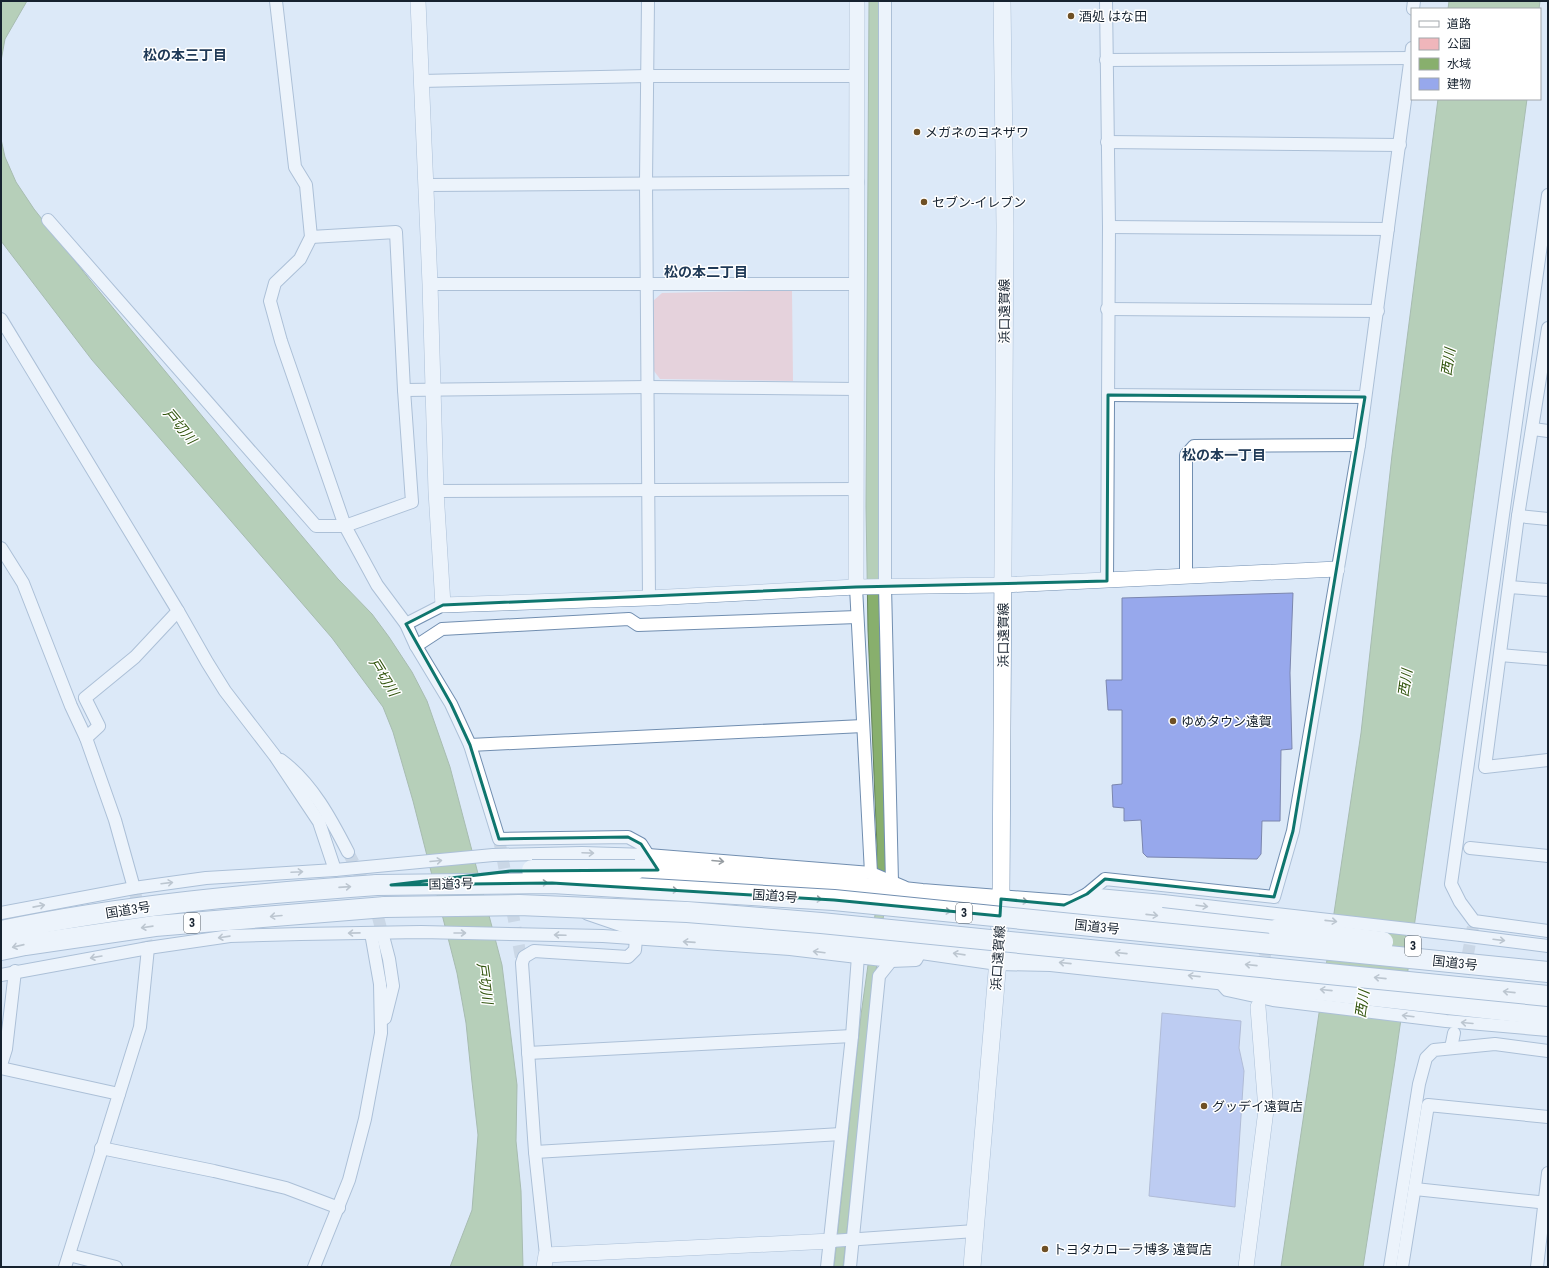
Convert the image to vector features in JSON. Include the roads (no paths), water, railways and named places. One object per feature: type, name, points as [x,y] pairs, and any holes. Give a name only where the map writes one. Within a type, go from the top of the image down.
[{"type":"highway","points":[[384,885],[511,871],[635,870],[724,872],[922,894],[1064,905]]},
{"type":"highway","name":"国道3号","points":[[1,931],[34,924],[163,904],[384,885],[552,883],[834,900],[1548,972]]},
{"type":"highway","name":"3","points":[[1064,905],[1278,929],[1485,955],[1548,968]]},
{"type":"highway","name":"国道3号","points":[[1,950],[25,945],[155,926],[385,907],[519,906],[687,912],[821,923],[1548,996]]},
{"type":"highway","points":[[585,908],[631,931],[922,949],[998,960],[1051,961],[1217,978],[1274,992],[1447,1012],[1548,1015]]},
{"type":"main road","name":"浜口遠賀線","points":[[972,1267],[998,960],[1001,899],[1004,218],[1002,1]]},
{"type":"street","points":[[276,1],[295,167],[306,185],[311,237],[300,259],[275,284],[270,301],[281,341],[345,526],[377,585],[406,624],[416,646],[451,704],[470,745],[499,839],[628,837],[641,844],[648,855]]},
{"type":"street","points":[[418,1],[430,284],[436,491],[443,605]]},
{"type":"street","points":[[648,1],[646,282],[649,598]]},
{"type":"street","points":[[857,1],[858,182],[856,284],[856,586],[871,873]]},
{"type":"street","points":[[885,1],[885,586],[892,882]]},
{"type":"street","points":[[1106,1],[1109,227],[1107,309],[1107,581]]},
{"type":"street","points":[[1106,60],[1411,58]]},
{"type":"street","points":[[1064,905],[1087,894],[1105,878],[1274,897],[1292,831],[1359,445],[1411,65]]},
{"type":"street","points":[[421,81],[647,76],[857,76]]},
{"type":"street","points":[[1108,142],[1400,145]]},
{"type":"street","points":[[426,185],[646,182],[858,182]]},
{"type":"street","points":[[1548,195],[1451,884],[1460,902],[1474,921],[1548,931]]},
{"type":"street","points":[[48,220],[316,526],[345,526],[412,502],[404,390],[396,232],[311,237]]},
{"type":"street","points":[[1109,227],[1388,229]]},
{"type":"street","points":[[430,284],[646,282],[856,284]]},
{"type":"street","points":[[1107,309],[1378,311]]},
{"type":"street","points":[[1,319],[178,610],[225,691],[275,756],[319,822],[335,870]]},
{"type":"street","points":[[1548,328],[1546,354],[1518,516],[1485,767],[1548,760]]},
{"type":"street","points":[[404,390],[432,388],[648,387],[857,389]]},
{"type":"street","points":[[1108,395],[1365,397]]},
{"type":"street","points":[[1533,429],[1548,431]]},
{"type":"street","points":[[1186,576],[1186,455],[1194,446],[1359,445]]},
{"type":"street","points":[[436,491],[855,490]]},
{"type":"street","points":[[1518,516],[1548,519]]},
{"type":"street","points":[[1,548],[23,583],[71,706],[86,738],[115,820],[134,888]]},
{"type":"street","points":[[406,624],[443,605],[649,598],[856,586],[1003,585],[1107,581],[1337,569]]},
{"type":"street","points":[[1509,586],[1548,590]]},
{"type":"street","points":[[86,738],[99,726],[85,698],[135,657],[178,610]]},
{"type":"street","points":[[416,646],[442,629],[629,619],[638,625],[857,617]]},
{"type":"street","points":[[1500,655],[1548,659]]},
{"type":"street","points":[[470,745],[863,726]]},
{"type":"street","points":[[275,756],[297,772],[332,820],[348,852]]},
{"type":"street","points":[[1470,848],[1548,856]]},
{"type":"street","points":[[1,913],[134,888],[206,878],[335,870],[493,855],[582,853],[648,855],[871,873],[922,894]]},
{"type":"street","points":[[1087,894],[1163,901],[1548,946]]},
{"type":"street","points":[[631,931],[635,950],[628,957],[534,951],[524,957],[522,963],[535,1152],[545,1261],[975,1231]]},
{"type":"street","points":[[1,975],[15,971],[148,948],[230,936],[421,932],[603,936],[631,931],[891,961],[916,960],[922,949]]},
{"type":"street","points":[[371,933],[380,984],[381,1033]]},
{"type":"street","points":[[314,1267],[349,1180],[366,1119],[381,1033],[393,986],[389,959],[383,936]]},
{"type":"street","points":[[116,1267],[67,1261],[140,1027],[148,948]]},
{"type":"street","points":[[827,1267],[852,1036],[858,956]]},
{"type":"street","points":[[850,1267],[879,976],[891,961]]},
{"type":"street","points":[[15,971],[6,1049],[1,1067],[119,1094]]},
{"type":"street","points":[[1246,1267],[1266,1110],[1258,1007]]},
{"type":"street","points":[[1447,1012],[1548,1030]]},
{"type":"street","points":[[1452,1048],[1454,1033]]},
{"type":"street","points":[[528,1054],[852,1036]]},
{"type":"street","points":[[1390,1267],[1419,1084],[1426,1058],[1434,1050],[1495,1044],[1548,1051]]},
{"type":"street","points":[[1402,1267],[1428,1106],[1548,1117]]},
{"type":"street","points":[[535,1152],[841,1134]]},
{"type":"street","points":[[101,1148],[214,1170],[286,1188],[339,1208]]},
{"type":"street","points":[[1537,1267],[1546,1203],[1548,1173]]},
{"type":"street","points":[[1415,1189],[1546,1203]]},
{"type":"water","points":[[1,1],[27,1],[5,39],[1,61]]},
{"type":"water","points":[[869,1],[880,1],[878,360],[880,540],[879,596],[890,868],[872,1000],[843,1267],[834,1267],[861,1015],[875,915],[877,846],[868,630],[866,507]]},
{"type":"water","points":[[1449,1],[1540,1],[1539,8],[1448,8]]},
{"type":"water","name":"西川","points":[[1438,100],[1527,100],[1440,745],[1395,1061],[1363,1267],[1281,1267],[1361,733],[1392,455]]},
{"type":"water","name":"戸切川","points":[[1,139],[5,157],[16,182],[34,209],[90,280],[240,462],[338,579],[372,614],[412,672],[427,701],[450,767],[502,965],[517,1085],[516,1141],[521,1191],[523,1267],[450,1267],[472,1210],[478,1135],[466,1023],[457,973],[413,801],[393,732],[383,707],[332,638],[92,360],[1,241]]},
{"type":"tunnel","points":[[499,839],[522,963]]},
{"type":"tunnel","points":[[348,852],[374,902],[383,936]]},
{"type":"tunnel","points":[[134,888],[148,948]]},
{"type":"tunnel","points":[[1262,974],[1274,897]]},
{"type":"tunnel","points":[[1461,992],[1474,921]]},
{"type":"place","name":"酒処 はな田","points":[[1071,16]]},
{"type":"place","name":"メガネのヨネザワ","points":[[917,132]]},
{"type":"place","name":"セブン-イレブン","points":[[924,202]]},
{"type":"place","name":"ゆめタウン遠賀","points":[[1173,721]]},
{"type":"place","name":"グッデイ遠賀店","points":[[1204,1106]]},
{"type":"place","name":"トヨタカローラ博多 遠賀店","points":[[1045,1249]]},
{"type":"district","name":"松の本三丁目","points":[[185,55]]},
{"type":"district","name":"松の本二丁目","points":[[706,272]]},
{"type":"district","name":"松の本一丁目","points":[[1224,455]]}]
